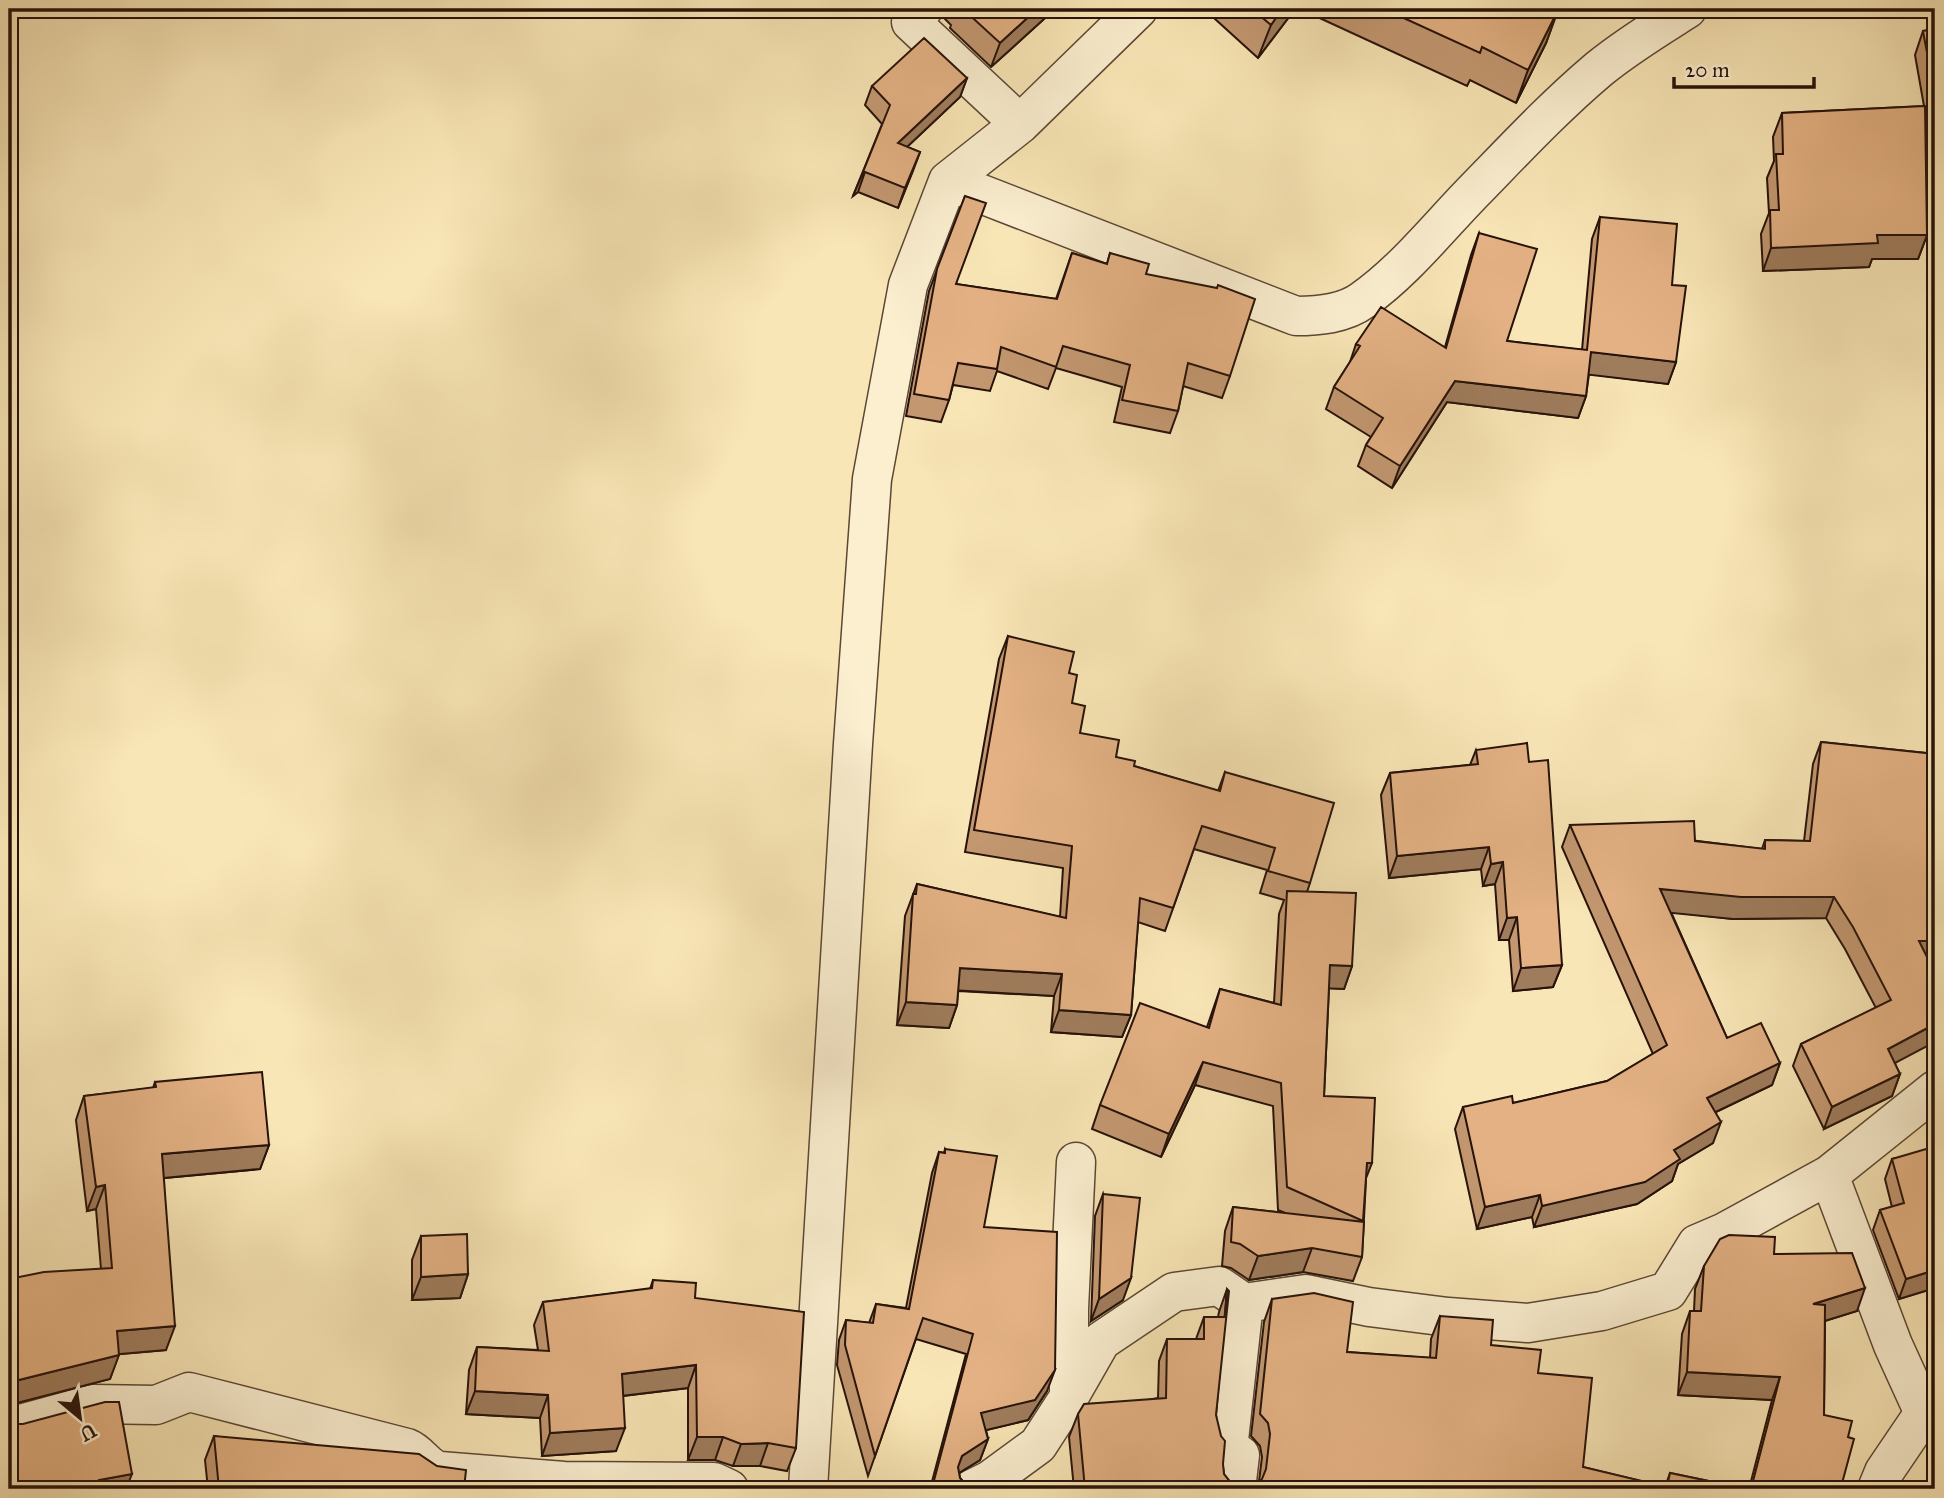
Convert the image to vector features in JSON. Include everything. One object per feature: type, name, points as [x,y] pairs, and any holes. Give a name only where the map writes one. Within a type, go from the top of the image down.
[{"type":"street","points":[[923,9],[911,22],[1020,124]]},
{"type":"street","points":[[808,1489],[852,758],[872,479],[908,285],[948,181],[1020,124],[1138,9]]},
{"type":"street","points":[[948,181],[1296,316],[1316,316],[1339,311],[1361,302],[1394,274],[1550,114],[1601,68],[1642,37],[1687,9]]},
{"type":"street","points":[[972,1489],[990,1480],[1038,1445],[1101,1341],[1174,1292],[1220,1286],[1244,1303],[1306,1294],[1369,1307],[1528,1323],[1602,1311],[1668,1291],[1697,1244],[1829,1175],[1935,1090]]},
{"type":"street","points":[[1069,1397],[1069,1309],[1076,1162]]},
{"type":"street","points":[[1829,1175],[1893,1345],[1930,1415],[1884,1472],[1877,1489]]},
{"type":"street","points":[[1236,1489],[1240,1455],[1233,1451],[1229,1440],[1244,1303]]},
{"type":"street","points":[[9,1427],[93,1404],[156,1405],[189,1392],[407,1448],[418,1454],[434,1470],[564,1481],[714,1482],[729,1489]]},
{"type":"building","points":[[963,9],[1037,9],[1000,43]]},
{"type":"building","points":[[1252,9],[1282,9],[1271,25]]},
{"type":"building","points":[[1384,9],[1558,10],[1528,70],[1482,47],[1480,53]]},
{"type":"building","points":[[1935,29],[1935,96],[1923,31]]},
{"type":"building","points":[[924,38],[967,78],[898,143],[920,152],[905,188],[865,172],[861,177],[890,105],[872,86]]},
{"type":"building","points":[[1925,106],[1927,235],[1877,235],[1878,243],[1771,248],[1770,210],[1779,210],[1776,154],[1783,154],[1782,113]]},
{"type":"building","points":[[965,196],[986,203],[956,284],[1057,299],[1072,253],[1107,264],[1110,253],[1149,264],[1146,274],[1217,288],[1218,285],[1255,299],[1230,376],[1188,363],[1178,411],[1122,400],[1130,365],[1063,346],[1056,367],[1001,347],[997,369],[958,363],[949,400],[914,394],[937,269]]},
{"type":"building","points":[[1600,217],[1677,224],[1672,285],[1686,286],[1676,362],[1591,352],[1586,396],[1455,381],[1400,466],[1366,445],[1383,418],[1334,387],[1360,346],[1356,344],[1381,307],[1446,348],[1479,233],[1537,249],[1507,341],[1587,350]]},
{"type":"building","points":[[1008,636],[1074,652],[1069,673],[1077,675],[1072,703],[1085,706],[1080,733],[1119,740],[1116,757],[1135,761],[1134,766],[1220,791],[1225,772],[1334,803],[1310,883],[1268,871],[1275,848],[1202,826],[1173,908],[1140,898],[1131,1015],[1059,1010],[1062,974],[960,968],[957,1005],[906,1002],[913,894],[916,894],[917,884],[1066,918],[1072,846],[974,830]]},
{"type":"building","points":[[1821,742],[1935,754],[1935,941],[1919,941],[1935,973],[1935,1024],[1888,1049],[1900,1074],[1832,1107],[1801,1044],[1891,1000],[1834,897],[1741,897],[1660,889],[1727,1038],[1761,1023],[1780,1063],[1707,1098],[1721,1122],[1674,1150],[1680,1159],[1645,1182],[1542,1206],[1540,1195],[1485,1207],[1463,1107],[1512,1096],[1513,1103],[1607,1081],[1667,1045],[1570,825],[1694,821],[1695,841],[1765,849],[1765,840],[1810,841]]},
{"type":"building","points":[[1527,743],[1529,762],[1548,760],[1562,965],[1521,968],[1517,917],[1507,918],[1503,862],[1491,864],[1489,847],[1397,856],[1390,773],[1478,764],[1476,750]]},
{"type":"building","points":[[1287,891],[1356,893],[1352,966],[1330,965],[1324,1096],[1375,1098],[1372,1163],[1367,1163],[1363,1221],[1287,1187],[1281,1083],[1203,1062],[1169,1134],[1100,1105],[1140,1003],[1209,1028],[1220,989],[1281,1005]]},
{"type":"building","points":[[262,1072],[269,1145],[162,1154],[175,1326],[117,1331],[119,1355],[9,1384],[9,1279],[44,1272],[112,1268],[105,1185],[96,1187],[84,1096],[156,1087],[155,1082]]},
{"type":"building","points":[[1933,1147],[1935,1270],[1906,1279],[1880,1210],[1904,1203],[1892,1159]]},
{"type":"building","points":[[945,1149],[997,1156],[984,1227],[1057,1232],[1055,1370],[1035,1400],[981,1413],[988,1439],[962,1456],[958,1467],[960,1478],[968,1487],[975,1489],[932,1489],[973,1334],[923,1318],[875,1456],[845,1345],[846,1320],[873,1323],[876,1304],[909,1309],[939,1152],[945,1153]]},
{"type":"building","points":[[1103,1194],[1140,1198],[1131,1278],[1099,1299]]},
{"type":"building","points":[[1233,1207],[1364,1222],[1362,1257],[1312,1248],[1258,1256],[1240,1244],[1231,1242]]},
{"type":"building","points":[[467,1234],[468,1274],[421,1277],[421,1236]]},
{"type":"building","points":[[1729,1235],[1775,1237],[1774,1254],[1852,1253],[1865,1288],[1813,1304],[1825,1305],[1824,1415],[1852,1421],[1848,1437],[1854,1439],[1841,1487],[1844,1489],[1751,1489],[1780,1377],[1687,1372],[1690,1311],[1701,1311],[1704,1266],[1720,1239]]},
{"type":"building","points":[[653,1280],[696,1283],[695,1298],[804,1312],[796,1448],[768,1443],[741,1444],[723,1437],[697,1437],[696,1365],[622,1374],[625,1428],[550,1433],[548,1395],[475,1391],[477,1347],[549,1351],[543,1302],[652,1288]]},
{"type":"building","points":[[1227,1289],[1229,1291],[1216,1415],[1221,1436],[1225,1441],[1224,1474],[1231,1483],[1241,1488],[1254,1486],[1262,1479],[1266,1469],[1270,1434],[1268,1423],[1260,1414],[1272,1299],[1314,1293],[1353,1302],[1347,1352],[1436,1358],[1440,1316],[1493,1320],[1491,1345],[1541,1350],[1538,1373],[1592,1378],[1583,1467],[1667,1487],[1670,1473],[1747,1489],[1085,1489],[1078,1414],[1084,1404],[1166,1398],[1167,1339],[1204,1339],[1204,1317],[1225,1317]]},
{"type":"building","points":[[105,1402],[119,1402],[132,1474],[99,1480],[101,1489],[9,1489],[9,1422],[23,1424]]},
{"type":"building","points":[[214,1436],[419,1454],[437,1466],[466,1470],[464,1489],[219,1489]]}]
